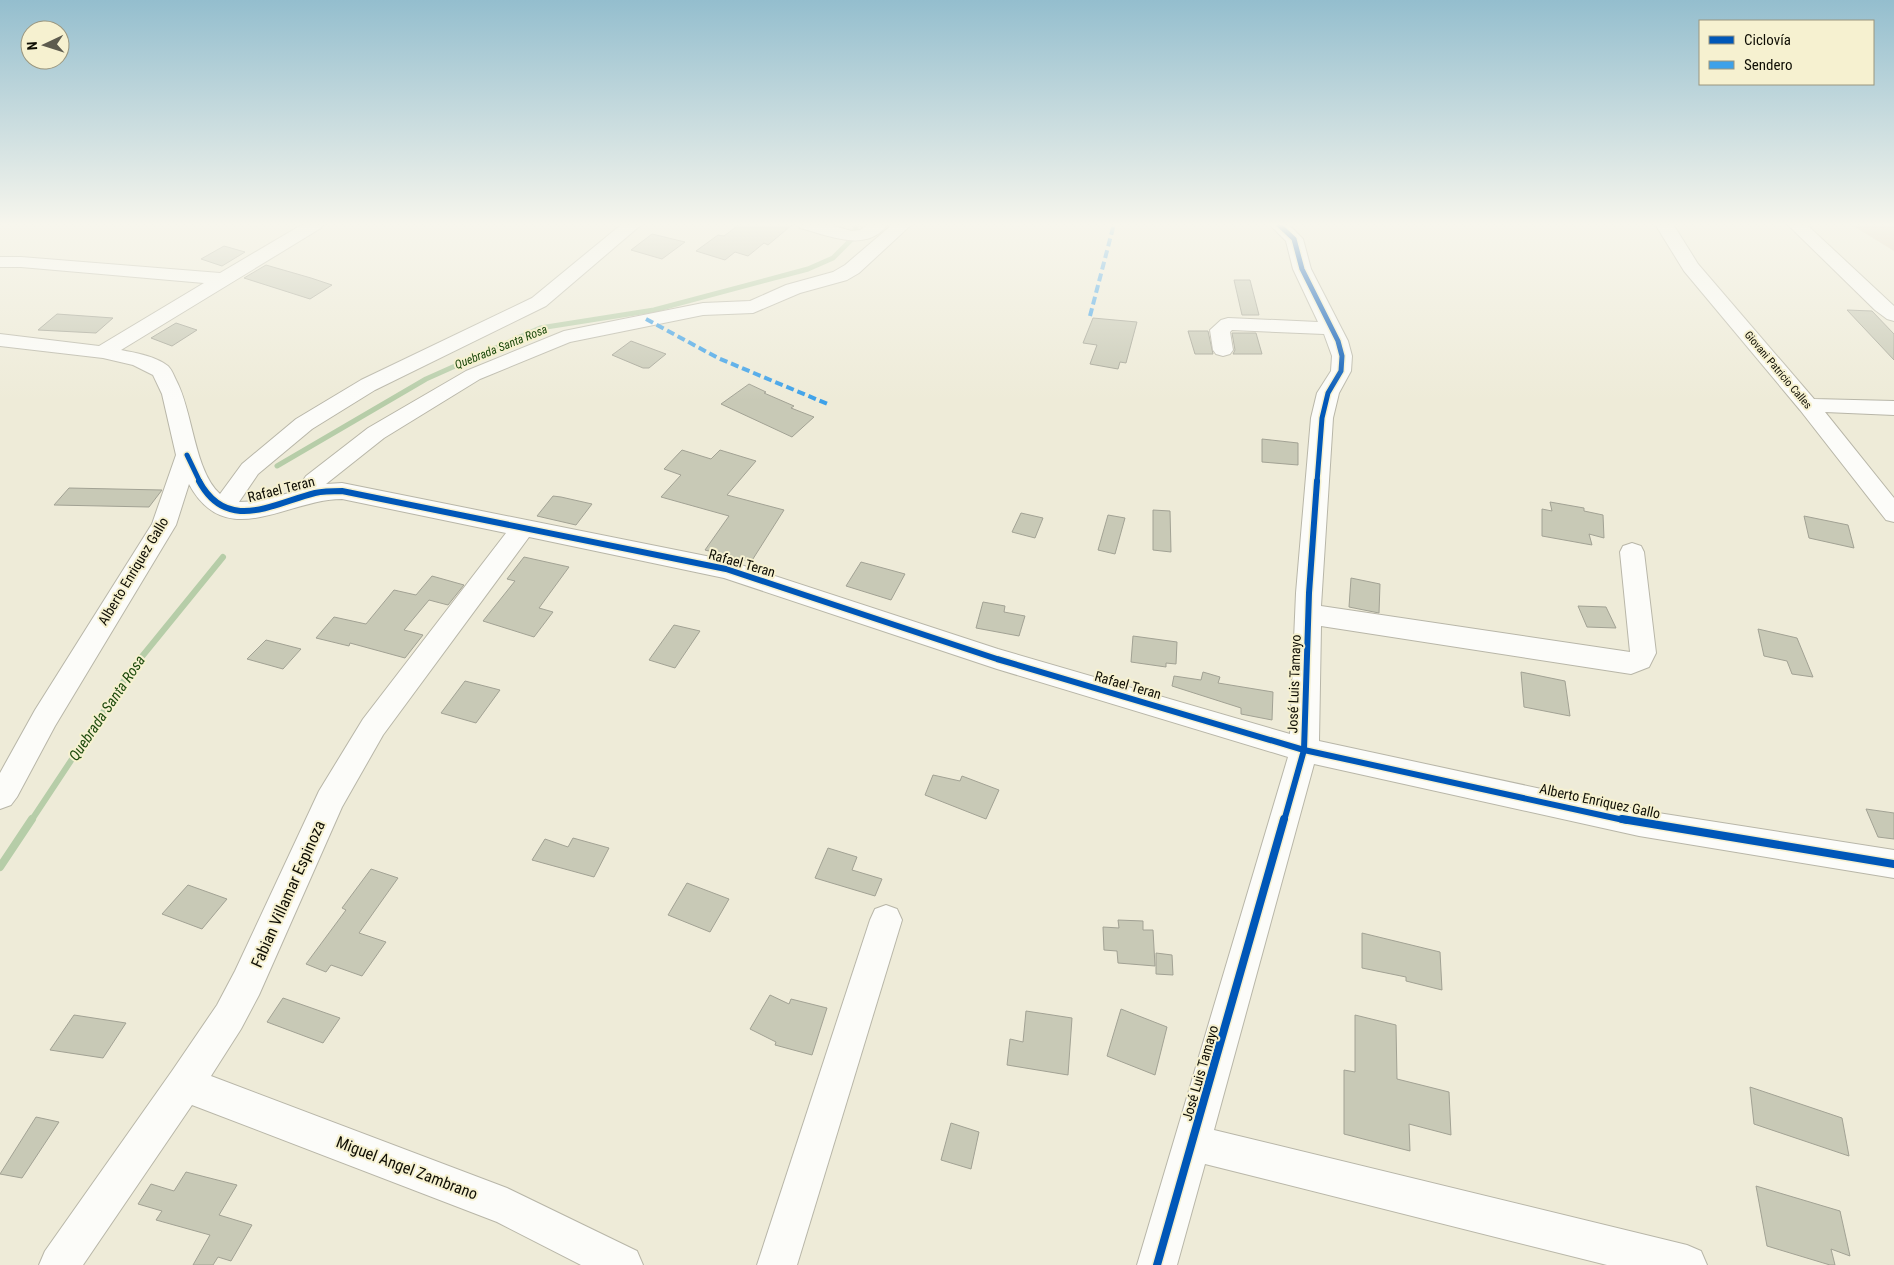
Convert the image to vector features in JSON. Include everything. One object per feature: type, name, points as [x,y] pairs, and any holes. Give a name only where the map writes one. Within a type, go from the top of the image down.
[{"type":"street","points":[[103,352],[216,283]]},
{"type":"street","points":[[0,340],[103,352],[140,360],[161,371],[172,394],[187,455],[209,498],[223,508],[250,469],[304,424],[368,386],[475,333],[511,318],[539,302],[562,283]]},
{"type":"street","points":[[303,498],[314,481],[376,433],[474,375],[564,337],[703,309],[753,307],[793,289],[815,283]]},
{"type":"street","name":"José Luis Tamayo","points":[[1157,1265],[1304,750],[1309,614],[1322,418],[1328,393],[1341,371],[1342,356],[1338,341],[1309,283]]},
{"type":"street","name":"Giovani Patricio Calles","points":[[1704,283],[1808,406],[1894,514]]},
{"type":"street","points":[[1858,283],[1894,315]]},
{"type":"street","points":[[1224,350],[1220,330],[1228,324],[1331,328]]},
{"type":"street","points":[[1808,406],[1894,408]]},
{"type":"street","name":"Alberto Enriquez Gallo","points":[[0,796],[7,788],[45,718],[102,622],[164,525],[187,455]]},
{"type":"street","name":"Rafael Teran","points":[[223,508],[246,512],[291,502],[323,492],[342,491],[726,569],[997,659],[1304,750]]},
{"type":"street","name":"Fabian Villamar Espinoza","points":[[60,1265],[229,1017],[247,984],[330,800],[373,727],[523,528]]},
{"type":"street","points":[[1309,614],[1631,663],[1640,660],[1643,653],[1632,552]]},
{"type":"street","name":"Alberto Enriquez Gallo","points":[[1304,750],[1639,823],[1894,864]]},
{"type":"street","points":[[777,1265],[886,920]]},
{"type":"street","name":"Miguel Angel Zambrano","points":[[185,1084],[508,1207],[623,1265]]},
{"type":"street","points":[[1193,1142],[1688,1265]]},
{"type":"building","points":[[260,283],[326,283],[332,285],[310,299]]},
{"type":"building","points":[[1235,283],[1251,283],[1259,315],[1242,315]]},
{"type":"building","points":[[1847,310],[1872,311],[1894,334],[1894,360]]},
{"type":"building","points":[[57,314],[113,318],[96,333],[38,330]]},
{"type":"building","points":[[1093,318],[1137,322],[1126,363],[1120,362],[1118,369],[1090,364],[1097,345],[1083,343]]},
{"type":"building","points":[[176,323],[197,330],[172,346],[151,338]]},
{"type":"building","points":[[1188,331],[1208,331],[1213,354],[1195,354]]},
{"type":"building","points":[[1232,333],[1256,333],[1262,354],[1233,354],[1235,350]]},
{"type":"building","points":[[631,341],[666,354],[649,368],[643,368],[612,355]]},
{"type":"building","points":[[749,384],[794,406],[791,408],[814,417],[792,437],[721,404]]},
{"type":"building","points":[[1262,439],[1298,443],[1298,465],[1262,462]]},
{"type":"building","points":[[682,450],[711,459],[720,450],[756,461],[727,495],[784,510],[751,562],[705,550],[729,516],[661,497],[681,475],[664,469]]},
{"type":"building","points":[[69,488],[162,490],[149,507],[54,505]]},
{"type":"building","points":[[553,496],[592,504],[576,525],[537,516]]},
{"type":"building","points":[[1550,502],[1584,508],[1584,511],[1603,515],[1604,538],[1589,534],[1592,545],[1542,536],[1542,509],[1552,511]]},
{"type":"building","points":[[1153,510],[1170,511],[1171,552],[1153,550]]},
{"type":"building","points":[[1021,513],[1043,518],[1035,538],[1012,532]]},
{"type":"building","points":[[1108,515],[1125,518],[1115,554],[1098,550]]},
{"type":"building","points":[[1804,516],[1848,525],[1854,548],[1809,538]]},
{"type":"building","points":[[524,557],[569,567],[539,608],[553,612],[534,637],[483,621],[515,581],[507,579]]},
{"type":"building","points":[[861,562],[905,574],[891,600],[846,586]]},
{"type":"building","points":[[432,576],[464,585],[448,605],[429,600],[404,630],[423,635],[405,658],[350,643],[349,646],[316,638],[334,617],[366,624],[394,590],[416,595]]},
{"type":"building","points":[[1351,578],[1380,584],[1379,613],[1349,607]]},
{"type":"building","points":[[983,602],[1005,606],[1004,612],[1025,616],[1019,636],[976,628]]},
{"type":"building","points":[[1578,606],[1606,607],[1616,628],[1587,627]]},
{"type":"building","points":[[674,625],[700,631],[675,668],[649,660]]},
{"type":"building","points":[[1758,629],[1797,638],[1813,677],[1792,674],[1787,661],[1764,656]]},
{"type":"building","points":[[1133,636],[1177,642],[1176,664],[1166,663],[1166,667],[1131,662]]},
{"type":"building","points":[[266,640],[301,649],[283,669],[247,659]]},
{"type":"building","points":[[1203,672],[1220,677],[1218,683],[1273,692],[1272,720],[1241,714],[1241,708],[1172,686],[1174,676],[1201,680]]},
{"type":"building","points":[[1521,672],[1565,681],[1570,716],[1524,707]]},
{"type":"building","points":[[465,681],[500,690],[476,723],[441,713]]},
{"type":"building","points":[[933,775],[960,781],[962,776],[999,790],[986,819],[925,795]]},
{"type":"building","points":[[1866,809],[1894,813],[1894,839],[1878,837]]},
{"type":"building","points":[[573,838],[609,848],[594,877],[532,860],[545,839],[568,847]]},
{"type":"building","points":[[828,848],[857,857],[852,870],[882,879],[875,896],[815,878]]},
{"type":"building","points":[[371,869],[398,878],[359,933],[386,942],[362,976],[331,965],[326,972],[306,964],[346,910],[342,908]]},
{"type":"building","points":[[687,883],[729,899],[710,932],[668,915]]},
{"type":"building","points":[[188,885],[227,899],[202,929],[162,914]]},
{"type":"building","points":[[1118,920],[1143,921],[1143,930],[1153,930],[1155,966],[1118,963],[1117,951],[1104,950],[1103,927],[1119,928]]},
{"type":"building","points":[[1362,933],[1440,952],[1442,990],[1406,981],[1406,977],[1362,968]]},
{"type":"building","points":[[1156,953],[1172,955],[1173,975],[1156,974]]},
{"type":"building","points":[[770,995],[789,1004],[791,999],[827,1008],[812,1055],[775,1045],[776,1042],[750,1029]]},
{"type":"building","points":[[283,998],[340,1018],[323,1043],[267,1022]]},
{"type":"building","points":[[1121,1009],[1167,1027],[1155,1075],[1107,1056]]},
{"type":"building","points":[[1026,1011],[1072,1018],[1068,1075],[1007,1065],[1010,1039],[1023,1042]]},
{"type":"building","points":[[74,1015],[126,1023],[103,1058],[50,1050]]},
{"type":"building","points":[[1355,1015],[1396,1025],[1397,1079],[1449,1092],[1451,1135],[1409,1124],[1410,1151],[1344,1134],[1344,1070],[1355,1072]]},
{"type":"building","points":[[1750,1087],[1842,1118],[1849,1156],[1754,1124]]},
{"type":"building","points":[[36,1117],[59,1122],[22,1178],[0,1174]]},
{"type":"building","points":[[951,1123],[979,1132],[971,1169],[941,1160]]},
{"type":"building","points":[[186,1172],[237,1185],[219,1215],[252,1225],[231,1261],[218,1257],[213,1265],[193,1265],[210,1235],[156,1220],[162,1211],[138,1204],[151,1184],[174,1191]]},
{"type":"building","points":[[1756,1186],[1840,1211],[1850,1256],[1831,1249],[1835,1265],[1830,1265],[1767,1246]]},
{"type":"waterway","name":"Quebrada Santa Rosa","points":[[277,466],[426,379],[540,328],[654,310],[755,283]]},
{"type":"waterway","name":"Quebrada Santa Rosa","points":[[31,821],[131,670],[223,557]]},
{"type":"waterway","name":"Quebrada Santa Rosa","points":[[0,867],[32,819]]},
{"type":"marked path","points":[[1090,316],[1099,283]]},
{"type":"marked path","points":[[646,319],[718,358],[830,405]]},
{"type":"cycle path","points":[[1157,1265],[1304,750],[1309,593],[1322,418],[1328,393],[1341,371],[1342,356],[1338,341],[1309,283]]},
{"type":"cycle path","points":[[187,455],[209,497],[219,506],[231,510],[246,511],[260,509],[276,506],[315,493],[342,491],[726,569],[997,659],[1304,750],[1639,823],[1894,864]]}]
